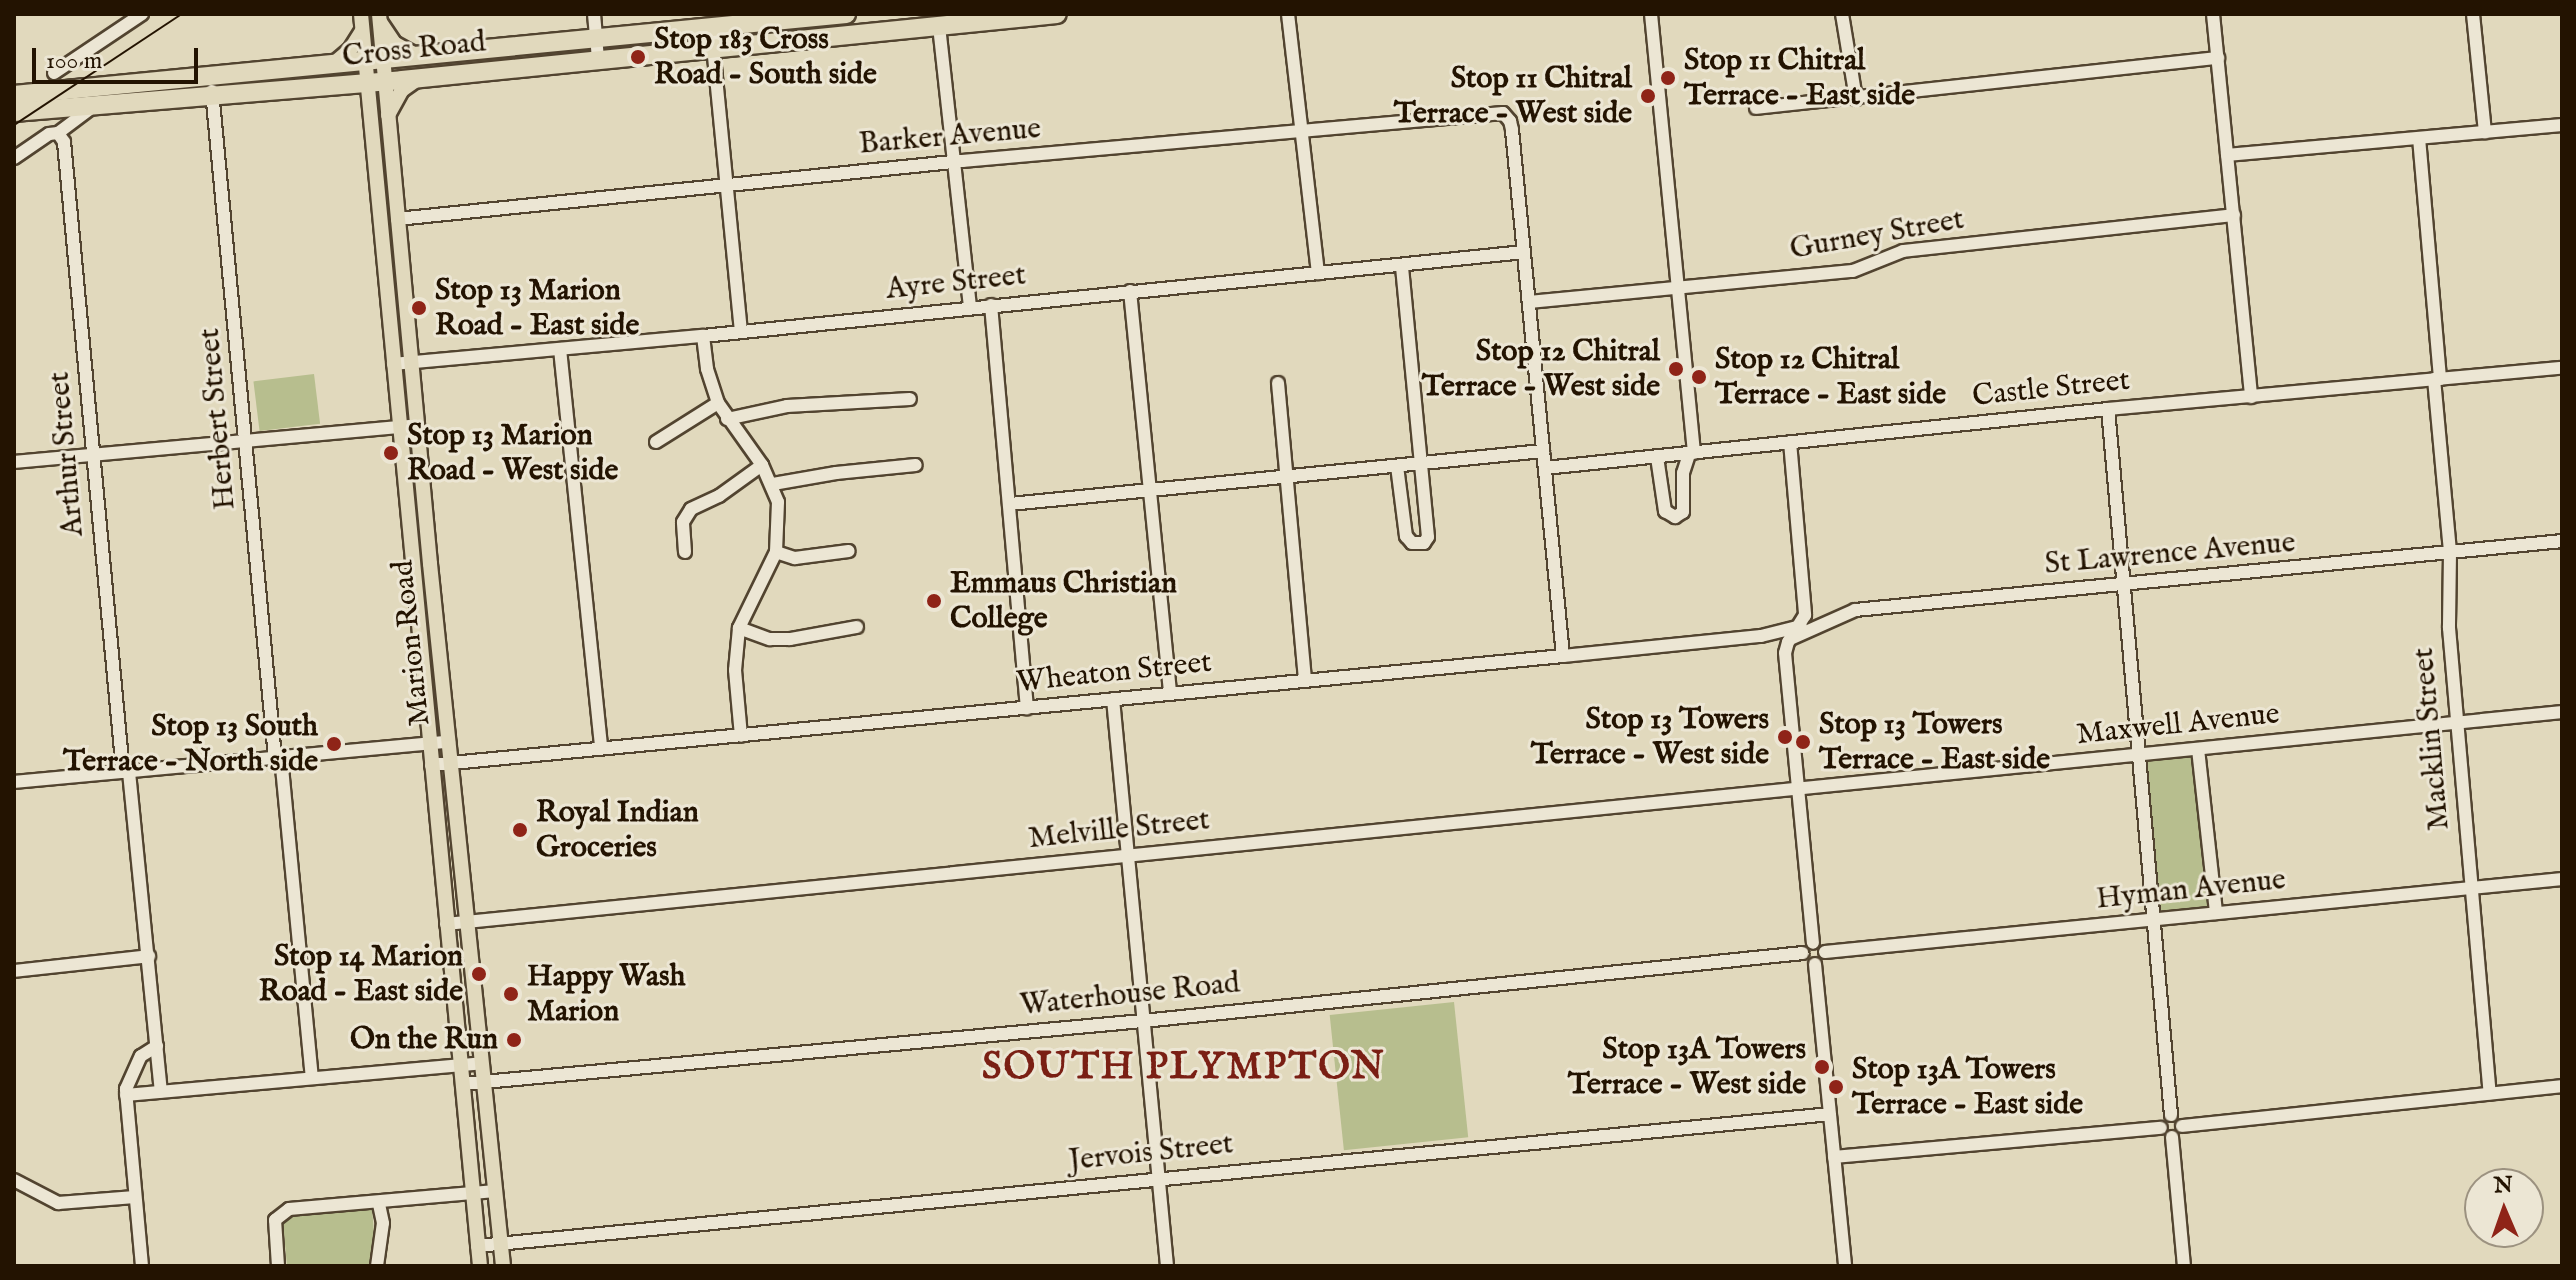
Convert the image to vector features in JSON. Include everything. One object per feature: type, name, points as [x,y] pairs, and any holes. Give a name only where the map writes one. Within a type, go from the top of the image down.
[{"type":"highway","name":"Cross Road","points":[[14,112],[96,104],[332,65],[846,14]]},
{"type":"highway","name":"Cross Road","points":[[14,95],[211,85],[331,86],[1057,14]]},
{"type":"main road","name":"Marion Road","points":[[361,14],[362,30],[374,61]]},
{"type":"main road","name":"Marion Road","points":[[379,18],[374,61],[376,82],[388,115],[503,1266]]},
{"type":"main road","points":[[379,18],[394,43],[419,56]]},
{"type":"main road","points":[[332,65],[354,45],[362,30]]},
{"type":"main road","points":[[388,115],[402,90],[420,78]]},
{"type":"main road","name":"Marion Road","points":[[376,82],[369,110],[480,1266]]},
{"type":"main road","points":[[331,86],[356,94],[369,110]]},
{"type":"street","points":[[54,73],[142,14]]},
{"type":"street","points":[[594,14],[598,59]]},
{"type":"street","points":[[1288,14],[1318,273]]},
{"type":"street","points":[[1651,14],[1692,453],[1683,473],[1683,512],[1675,517],[1665,511],[1657,457]]},
{"type":"street","points":[[1842,14],[1856,99]]},
{"type":"street","points":[[2213,14],[2251,397]]},
{"type":"street","points":[[2473,14],[2485,132]]},
{"type":"street","points":[[823,15],[824,36]]},
{"type":"street","points":[[711,26],[741,332]]},
{"type":"street","points":[[939,26],[970,307]]},
{"type":"street","points":[[1756,108],[2218,58]]},
{"type":"street","name":"Herbert Street","points":[[211,85],[312,1077]]},
{"type":"street","points":[[14,158],[49,134],[58,133],[96,104]]},
{"type":"street","name":"Barker Avenue","points":[[397,219],[726,184],[1493,112],[1507,116],[1524,252]]},
{"type":"street","points":[[2227,155],[2562,125]]},
{"type":"street","name":"Arthur Street","points":[[58,133],[64,142],[93,455],[126,772],[149,956],[161,1091]]},
{"type":"street","name":"Macklin Street","points":[[2419,138],[2450,553],[2449,628],[2490,1093]]},
{"type":"street","name":"Gurney Street","points":[[1529,302],[1853,271],[1903,251],[2234,215]]},
{"type":"street","points":[[1524,252],[1563,656]]},
{"type":"street","name":"Ayre Street","points":[[393,364],[703,336],[1524,252]]},
{"type":"street","points":[[1397,466],[1406,536],[1412,543],[1424,543],[1428,537],[1402,265]]},
{"type":"street","points":[[1130,291],[1170,692]]},
{"type":"street","points":[[991,305],[1027,708]]},
{"type":"street","points":[[703,336],[709,378],[718,403],[773,484],[780,526],[776,552],[739,628],[735,670],[741,736]]},
{"type":"street","points":[[560,349],[601,748]]},
{"type":"street","name":"Castle Street","points":[[1545,468],[2108,409],[2562,368]]},
{"type":"street","points":[[1278,383],[1305,680]]},
{"type":"street","points":[[727,419],[787,406],[910,399]]},
{"type":"street","points":[[656,442],[718,403]]},
{"type":"street","points":[[2108,409],[2156,919],[2171,1115]]},
{"type":"street","points":[[14,462],[417,425]]},
{"type":"street","points":[[1790,442],[1805,615],[1785,653],[1813,943],[1825,952],[1824,959],[1815,964],[1808,962],[1803,953],[1813,943]]},
{"type":"street","points":[[1010,504],[1543,451]]},
{"type":"street","points":[[685,552],[683,522],[691,509],[719,496],[762,465]]},
{"type":"street","points":[[773,484],[836,473],[916,465]]},
{"type":"street","name":"St Lawrence Avenue","points":[[1790,639],[1855,610],[2562,541]]},
{"type":"street","points":[[776,552],[795,558],[849,551]]},
{"type":"street","name":"Wheaton Street","points":[[431,765],[1761,636],[1801,626]]},
{"type":"street","points":[[739,628],[770,639],[790,639],[857,627]]},
{"type":"street","points":[[1113,699],[1167,1266]]},
{"type":"street","name":"Maxwell Avenue","points":[[1799,789],[2562,712]]},
{"type":"street","points":[[14,782],[449,742]]},
{"type":"street","points":[[2198,749],[2216,913]]},
{"type":"street","name":"Melville Street","points":[[446,924],[1799,789]]},
{"type":"street","name":"Hyman Avenue","points":[[1825,952],[2562,879]]},
{"type":"street","name":"Waterhouse Road","points":[[462,1084],[1143,1021],[1803,953]]},
{"type":"street","points":[[14,971],[149,956]]},
{"type":"street","points":[[1815,964],[1845,1266]]},
{"type":"street","points":[[142,1266],[126,1095],[128,1080],[141,1056],[157,1046]]},
{"type":"street","points":[[126,1095],[482,1063]]},
{"type":"street","points":[[2182,1126],[2562,1086]]},
{"type":"street","name":"Jervois Street","points":[[477,1246],[1830,1114]]},
{"type":"street","points":[[2161,1128],[2162,1121],[2171,1115],[2178,1117],[2182,1126],[2179,1134],[2172,1137]]},
{"type":"street","points":[[1834,1157],[2161,1128],[2172,1137],[2184,1266]]},
{"type":"street","points":[[14,1180],[58,1203],[135,1197]]},
{"type":"street","points":[[278,1266],[275,1220],[281,1213],[495,1191]]},
{"type":"street","points":[[377,1266],[383,1223],[379,1204]]},
{"type":"green space","points":[[314,374],[320,424],[260,431],[253,381]]},
{"type":"green space","points":[[2197,750],[2214,915],[2159,921],[2141,756]]},
{"type":"green space","points":[[1454,1002],[1468,1137],[1344,1150],[1330,1015]]},
{"type":"green space","points":[[372,1207],[375,1247],[369,1266],[287,1266],[283,1223],[290,1215]]},
{"type":"tram line","points":[[14,125],[182,14]]},
{"type":"place","name":"Stop 183 Cross Road - South side","points":[[638,57]]},
{"type":"place","name":"Stop 11 Chitral Terrace - East side","points":[[1668,78]]},
{"type":"place","name":"Stop 11 Chitral Terrace - West side","points":[[1648,96]]},
{"type":"place","name":"Stop 13 Marion Road - East side","points":[[419,308]]},
{"type":"place","name":"Stop 12 Chitral Terrace - West side","points":[[1676,369]]},
{"type":"place","name":"Stop 12 Chitral Terrace - East side","points":[[1699,377]]},
{"type":"place","name":"Stop 13 Marion Road - West side","points":[[391,453]]},
{"type":"place","name":"Emmaus Christian College","points":[[934,601]]},
{"type":"place","name":"Stop 13 Towers Terrace - West side","points":[[1785,737]]},
{"type":"place","name":"Stop 13 Towers Terrace - East side","points":[[1803,742]]},
{"type":"place","name":"Stop 13 South Terrace - North side","points":[[334,744]]},
{"type":"place","name":"Royal Indian Groceries","points":[[520,830]]},
{"type":"place","name":"Stop 14 Marion Road - East side","points":[[479,974]]},
{"type":"place","name":"Happy Wash Marion","points":[[511,994]]},
{"type":"place","name":"On the Run","points":[[514,1040]]},
{"type":"place","name":"Stop 13A Towers Terrace - West side","points":[[1822,1067]]},
{"type":"place","name":"Stop 13A Towers Terrace - East side","points":[[1836,1087]]},
{"type":"district","name":"SOUTH PLYMPTON","points":[[1184,1069]]}]
